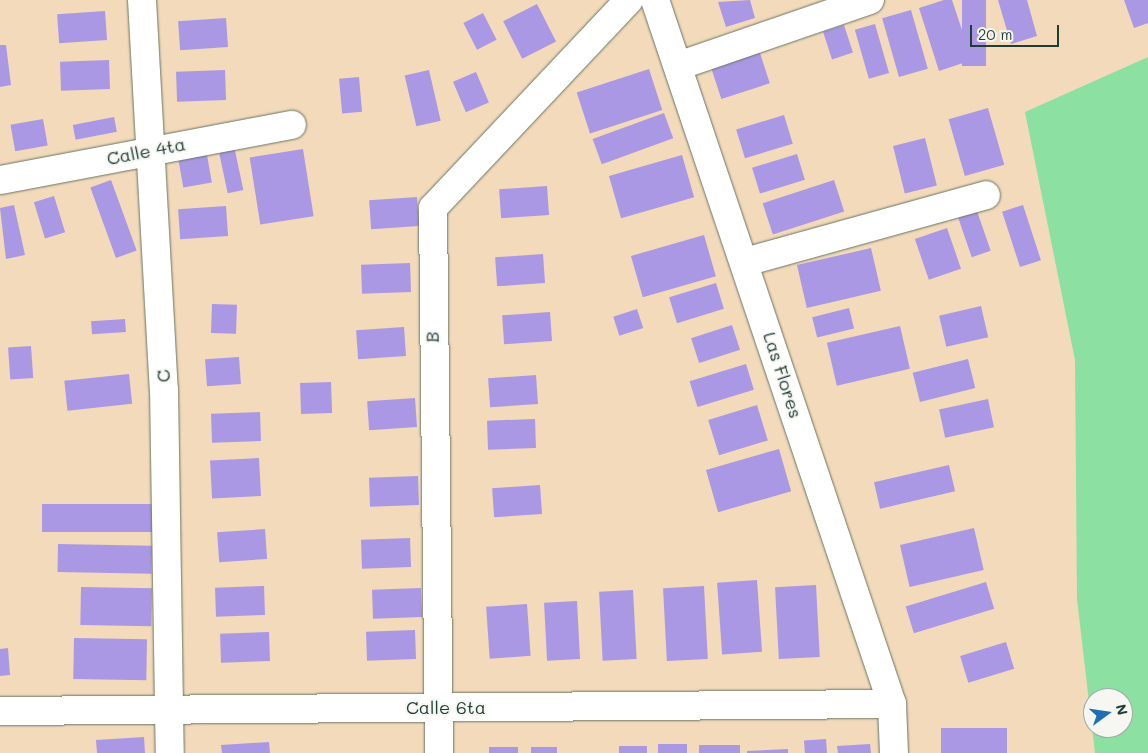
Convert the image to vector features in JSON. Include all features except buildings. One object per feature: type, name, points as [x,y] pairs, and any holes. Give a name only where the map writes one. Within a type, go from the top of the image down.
[{"type":"street","name":"C","points":[[142,0],[164,390],[170,753]]},
{"type":"street","name":"B","points":[[440,753],[433,208],[629,0]]},
{"type":"street","name":"Las Flores","points":[[656,0],[892,704],[894,753]]},
{"type":"street","points":[[678,66],[870,0]]},
{"type":"street","name":"Calle 4ta","points":[[0,180],[149,149],[292,125]]},
{"type":"street","points":[[745,262],[986,195]]},
{"type":"street","name":"Calle 6ta","points":[[0,711],[892,704]]},
{"type":"green space","points":[[1148,57],[1148,753],[1095,753],[1093,738],[1133,738],[1133,688],[1087,688],[1077,599],[1075,360],[1025,112]]}]
